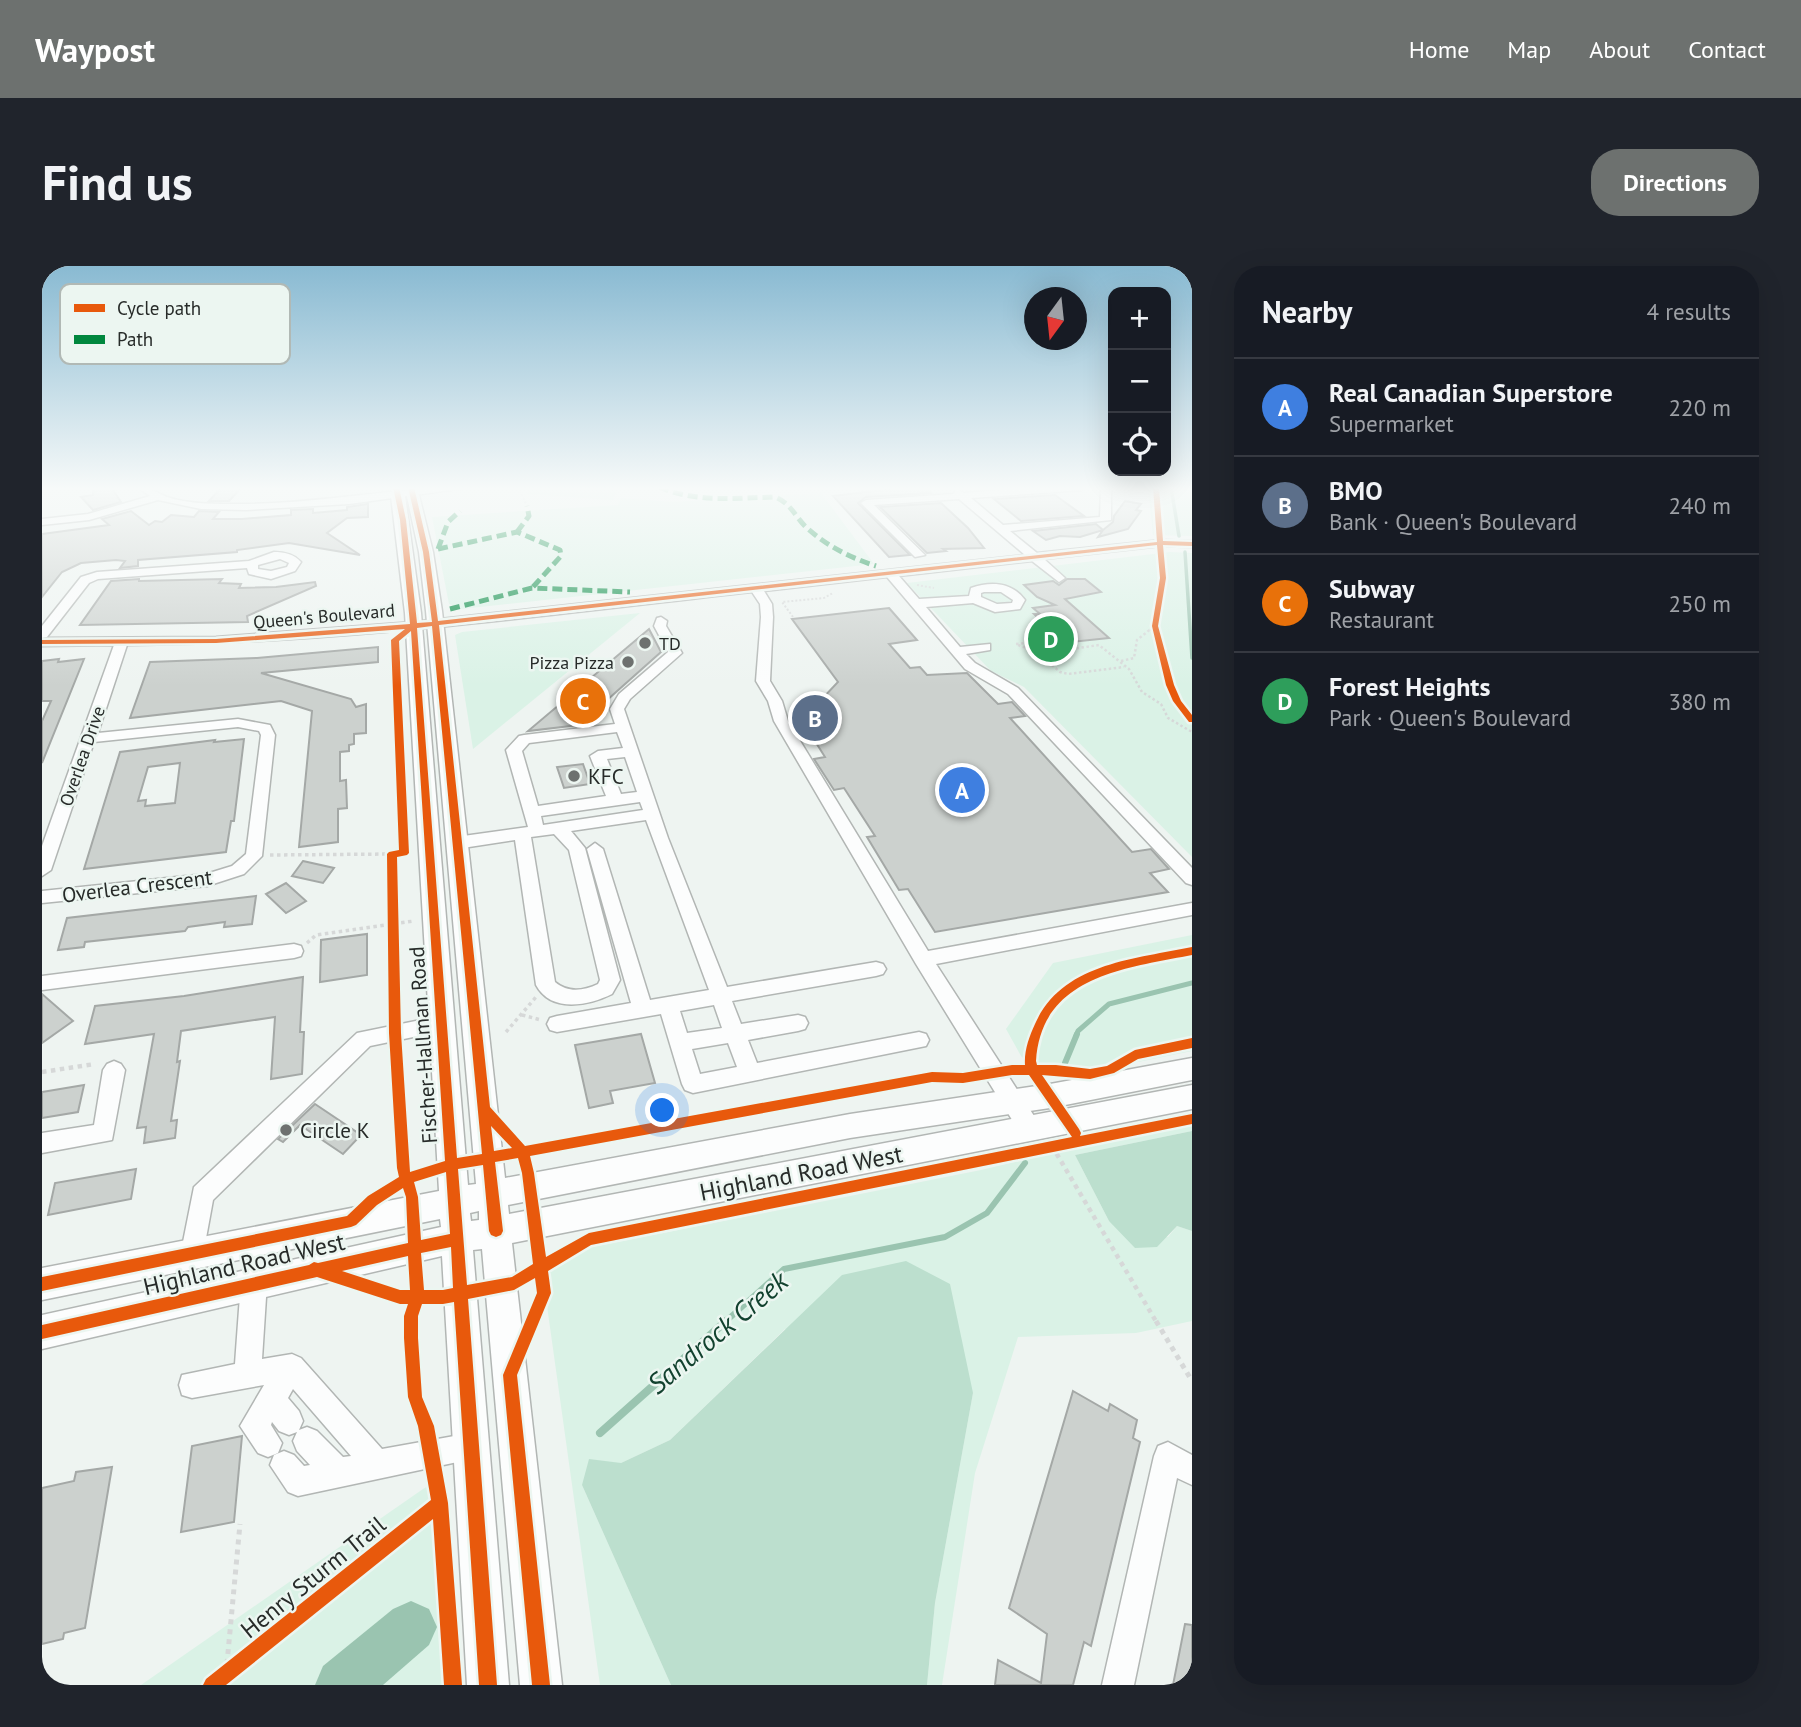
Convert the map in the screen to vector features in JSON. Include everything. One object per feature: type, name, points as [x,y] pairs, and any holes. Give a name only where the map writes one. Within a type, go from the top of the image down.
[{"type":"main road","name":"Fischer-Hallman Road","points":[[408,553],[488,1685]]},
{"type":"main road","points":[[426,553],[541,1685]]},
{"type":"main road","name":"Highland Road West","points":[[42,1284],[192,1252],[850,1126],[1013,1101],[1192,1069]]},
{"type":"main road","name":"Highland Road West","points":[[42,1332],[254,1282],[496,1231],[1046,1142],[1192,1097]]},
{"type":"street","points":[[1028,553],[1059,578]]},
{"type":"street","name":"Queen's Boulevard","points":[[42,642],[242,640],[413,626],[1074,553]]},
{"type":"street","points":[[42,634],[85,580],[97,576],[252,564]]},
{"type":"street","points":[[890,573],[970,666],[1013,691],[1192,879]]},
{"type":"street","points":[[756,588],[765,604],[767,617],[763,681],[775,701],[781,721],[923,958],[1013,1101],[1046,1142]]},
{"type":"street","points":[[916,603],[975,599]]},
{"type":"street","points":[[661,621],[660,626],[675,653],[617,706],[650,814],[750,1073]]},
{"type":"street","name":"Overlea Drive","points":[[42,870],[122,642]]},
{"type":"street","points":[[957,651],[985,647]]},
{"type":"street","points":[[89,738],[238,723],[265,728],[268,734],[254,856]]},
{"type":"street","points":[[558,828],[577,848],[610,980],[605,989],[595,994],[568,998],[554,994],[546,985],[530,832],[532,811],[514,750],[524,739],[623,727]]},
{"type":"street","points":[[615,800],[598,756],[631,752]]},
{"type":"street","points":[[532,811],[645,796]]},
{"type":"street","points":[[456,843],[650,814]]},
{"type":"street","points":[[595,849],[643,1010]]},
{"type":"street","name":"Overlea Crescent","points":[[42,897],[207,880],[238,870],[254,856]]},
{"type":"street","points":[[923,958],[1192,909]]},
{"type":"street","points":[[42,983],[294,951]]},
{"type":"street","points":[[557,1024],[876,968]]},
{"type":"street","points":[[668,1005],[693,1084],[919,1040]]},
{"type":"street","points":[[680,1043],[798,1023]]},
{"type":"street","points":[[192,1252],[202,1195],[363,1039],[440,1024]]},
{"type":"street","points":[[42,1143],[104,1133],[114,1070]]},
{"type":"street","points":[[247,1375],[253,1327],[254,1282]]},
{"type":"street","points":[[292,1367],[254,1426],[298,1482],[471,1447]]},
{"type":"street","points":[[292,1367],[377,1464]]},
{"type":"street","points":[[192,1385],[292,1367]]},
{"type":"street","points":[[271,1400],[338,1473]]},
{"type":"street","points":[[1118,1685],[1168,1456],[1192,1471]]},
{"type":"path","points":[[793,618],[782,602],[824,598],[841,589]]},
{"type":"path","points":[[1155,620],[1158,645]]},
{"type":"path","points":[[1119,662],[1133,658],[1137,640],[1155,620]]},
{"type":"path","points":[[1126,666],[1068,674],[1060,672],[1037,652],[1016,644],[1062,639],[1072,649],[1099,645],[1126,666],[1142,692],[1161,704],[1168,718],[1192,732]]},
{"type":"path","points":[[254,856],[396,857]]},
{"type":"path","points":[[395,910],[396,937]]},
{"type":"path","points":[[294,951],[316,934],[434,919]]},
{"type":"path","points":[[506,1032],[546,985]]},
{"type":"path","points":[[42,1072],[111,1062],[114,1070]]},
{"type":"path","points":[[1046,1142],[1192,1381]]},
{"type":"path","points":[[223,1676],[240,1524]]},
{"type":"green space","points":[[439,553],[866,553],[874,564],[461,609],[449,604]]},
{"type":"green space","points":[[1160,553],[1192,553],[1192,857],[1024,687],[991,671],[907,583]]},
{"type":"green space","points":[[640,613],[473,749],[455,635],[462,632]]},
{"type":"green space","points":[[1192,935],[1192,1051],[1074,1075],[1040,1076],[1021,1056],[1006,1029],[1053,963]]},
{"type":"green space","points":[[1192,1120],[1192,1131],[1075,1155],[1109,1221],[1168,1237],[1177,1226],[1192,1231],[1192,1321],[1136,1333],[1018,1337],[975,1473],[942,1685],[927,1685],[935,1603],[973,1393],[785,1329],[670,1440],[582,1485],[671,1685],[600,1685],[542,1270],[557,1254],[981,1170]]},
{"type":"green space","points":[[1192,1131],[1192,1231],[1177,1226],[1157,1247],[1135,1248],[1109,1221],[1075,1155]]},
{"type":"green space","points":[[906,1261],[950,1284],[973,1393],[935,1603],[927,1685],[671,1685],[582,1485],[589,1459],[621,1463],[670,1440],[842,1275]]},
{"type":"green space","points":[[433,1483],[442,1685],[141,1685],[423,1489]]},
{"type":"building","points":[[42,553],[222,553],[138,560],[138,566],[120,568],[125,561],[81,563],[62,572],[42,597]]},
{"type":"building","points":[[886,553],[910,555],[889,557]]},
{"type":"building","points":[[222,579],[219,583],[241,584],[239,588],[315,582],[316,586],[247,616],[248,622],[80,625],[111,581]]},
{"type":"building","points":[[1067,579],[1085,579],[1101,592],[1065,599],[1109,638],[1071,642],[1059,631],[1053,632],[1034,614],[1040,614],[1033,608],[1055,605],[1037,597],[1024,585],[1053,581],[1059,585]]},
{"type":"building","points":[[889,608],[917,640],[889,644],[910,668],[920,667],[927,675],[967,673],[998,704],[1012,702],[1025,716],[1010,718],[1132,852],[1151,849],[1169,869],[1150,873],[1168,892],[935,932],[908,889],[899,890],[867,837],[875,836],[844,788],[834,790],[814,759],[825,757],[803,722],[811,712],[803,710],[814,697],[821,700],[838,682],[792,619]]},
{"type":"building","points":[[649,629],[661,652],[579,725],[528,731]]},
{"type":"building","points":[[378,647],[378,662],[261,673],[351,699],[356,707],[366,704],[366,733],[354,734],[354,744],[349,745],[349,751],[340,752],[340,781],[346,780],[347,808],[338,809],[338,842],[299,847],[312,711],[281,701],[130,718],[150,662],[257,658]]},
{"type":"building","points":[[59,659],[58,662],[84,659],[42,763],[42,721],[51,701],[42,701],[42,661]]},
{"type":"building","points":[[244,739],[234,821],[231,821],[226,852],[84,869],[120,752],[215,740],[214,742]],"holes":[[[180,763],[175,803],[145,806],[146,800],[138,801],[148,767]]]},
{"type":"building","name":"KFC","points":[[583,764],[590,784],[564,788],[557,767]]},
{"type":"building","points":[[303,861],[334,868],[323,883],[292,876]]},
{"type":"building","points":[[286,883],[306,901],[286,913],[266,894]]},
{"type":"building","points":[[256,896],[252,924],[224,927],[225,922],[188,927],[185,931],[85,942],[84,947],[58,950],[67,918]]},
{"type":"building","points":[[367,934],[367,975],[320,982],[321,940]]},
{"type":"building","points":[[303,977],[300,1032],[304,1032],[302,1074],[271,1079],[275,1017],[181,1031],[177,1062],[180,1061],[171,1121],[177,1120],[175,1138],[144,1143],[146,1127],[137,1128],[154,1034],[85,1044],[95,1006],[184,996]]},
{"type":"building","points":[[42,994],[73,1021],[42,1043]]},
{"type":"building","points":[[641,1034],[655,1083],[610,1091],[613,1103],[589,1108],[575,1045]]},
{"type":"building","points":[[84,1085],[78,1112],[42,1118],[42,1092]]},
{"type":"building","points":[[315,1104],[361,1135],[343,1154],[300,1125],[283,1142],[278,1139]]},
{"type":"building","points":[[136,1169],[131,1199],[48,1215],[55,1183]]},
{"type":"building","points":[[1073,1391],[1108,1411],[1110,1404],[1137,1420],[1133,1438],[1140,1442],[1091,1646],[1084,1642],[1073,1685],[995,1685],[998,1660],[1041,1683],[1047,1634],[1009,1608]]},
{"type":"building","points":[[242,1436],[234,1522],[181,1532],[192,1446]]},
{"type":"building","points":[[112,1467],[85,1628],[64,1633],[63,1639],[42,1644],[42,1488],[74,1481],[76,1472]]},
{"type":"building","points":[[1185,1624],[1192,1625],[1192,1685],[1173,1685]]},
{"type":"waterway","name":"Sandrock Creek","points":[[1185,553],[1192,658]]},
{"type":"waterway","name":"Sandrock Creek","points":[[1076,1036],[1078,1031],[1109,1004],[1192,983]]},
{"type":"waterway","name":"Sandrock Creek","points":[[1065,1063],[1077,1034]]},
{"type":"waterway","name":"Sandrock Creek","points":[[724,1323],[784,1269],[945,1237],[987,1213],[1025,1163]]},
{"type":"waterway","name":"Sandrock Creek","points":[[600,1433],[726,1321]]},
{"type":"waterway","name":"Sandrock Creek","points":[[342,1685],[411,1627]]},
{"type":"marked path","points":[[532,588],[561,556],[561,553]]},
{"type":"marked path","points":[[845,553],[876,566]]},
{"type":"marked path","points":[[450,609],[532,588],[630,592]]},
{"type":"cycle path","points":[[407,553],[413,613],[488,1685]]},
{"type":"cycle path","points":[[426,553],[496,1231]]},
{"type":"cycle path","points":[[42,642],[216,641],[413,626],[1069,553]]},
{"type":"cycle path","points":[[1161,553],[1163,578],[1155,626],[1170,685],[1177,701],[1192,720]]},
{"type":"cycle path","points":[[413,626],[395,640],[404,853],[392,854],[395,1033],[403,1168],[412,1197],[417,1297],[411,1316],[415,1397],[426,1426],[440,1503],[453,1685]]},
{"type":"cycle path","points":[[1075,1133],[1032,1070],[1032,1048],[1046,1012],[1060,995],[1099,972],[1192,951]]},
{"type":"cycle path","points":[[42,1284],[351,1221],[373,1200],[408,1178],[450,1165],[932,1077],[963,1078],[1012,1070],[1056,1070],[1090,1074],[1110,1070],[1135,1055],[1192,1043]]},
{"type":"cycle path","points":[[484,1109],[522,1151],[528,1173],[544,1293],[510,1375],[541,1685]]},
{"type":"cycle path","points":[[314,1269],[400,1297],[443,1297],[514,1283],[589,1239],[1192,1119]]},
{"type":"cycle path","points":[[42,1332],[456,1239]]},
{"type":"cycle path","name":"Henry Sturm Trail","points":[[212,1685],[440,1503]]},
{"type":"place","name":"Forest Heights","points":[[1051,639]]},
{"type":"place","name":"TD","points":[[645,643]]},
{"type":"place","name":"Pizza Pizza","points":[[628,662]]},
{"type":"place","name":"Subway","points":[[583,701]]},
{"type":"place","name":"BMO","points":[[815,718]]},
{"type":"place","name":"KFC","points":[[574,776]]},
{"type":"place","name":"Real Canadian Superstore","points":[[962,790]]},
{"type":"place","name":"Circle K","points":[[286,1130]]}]
